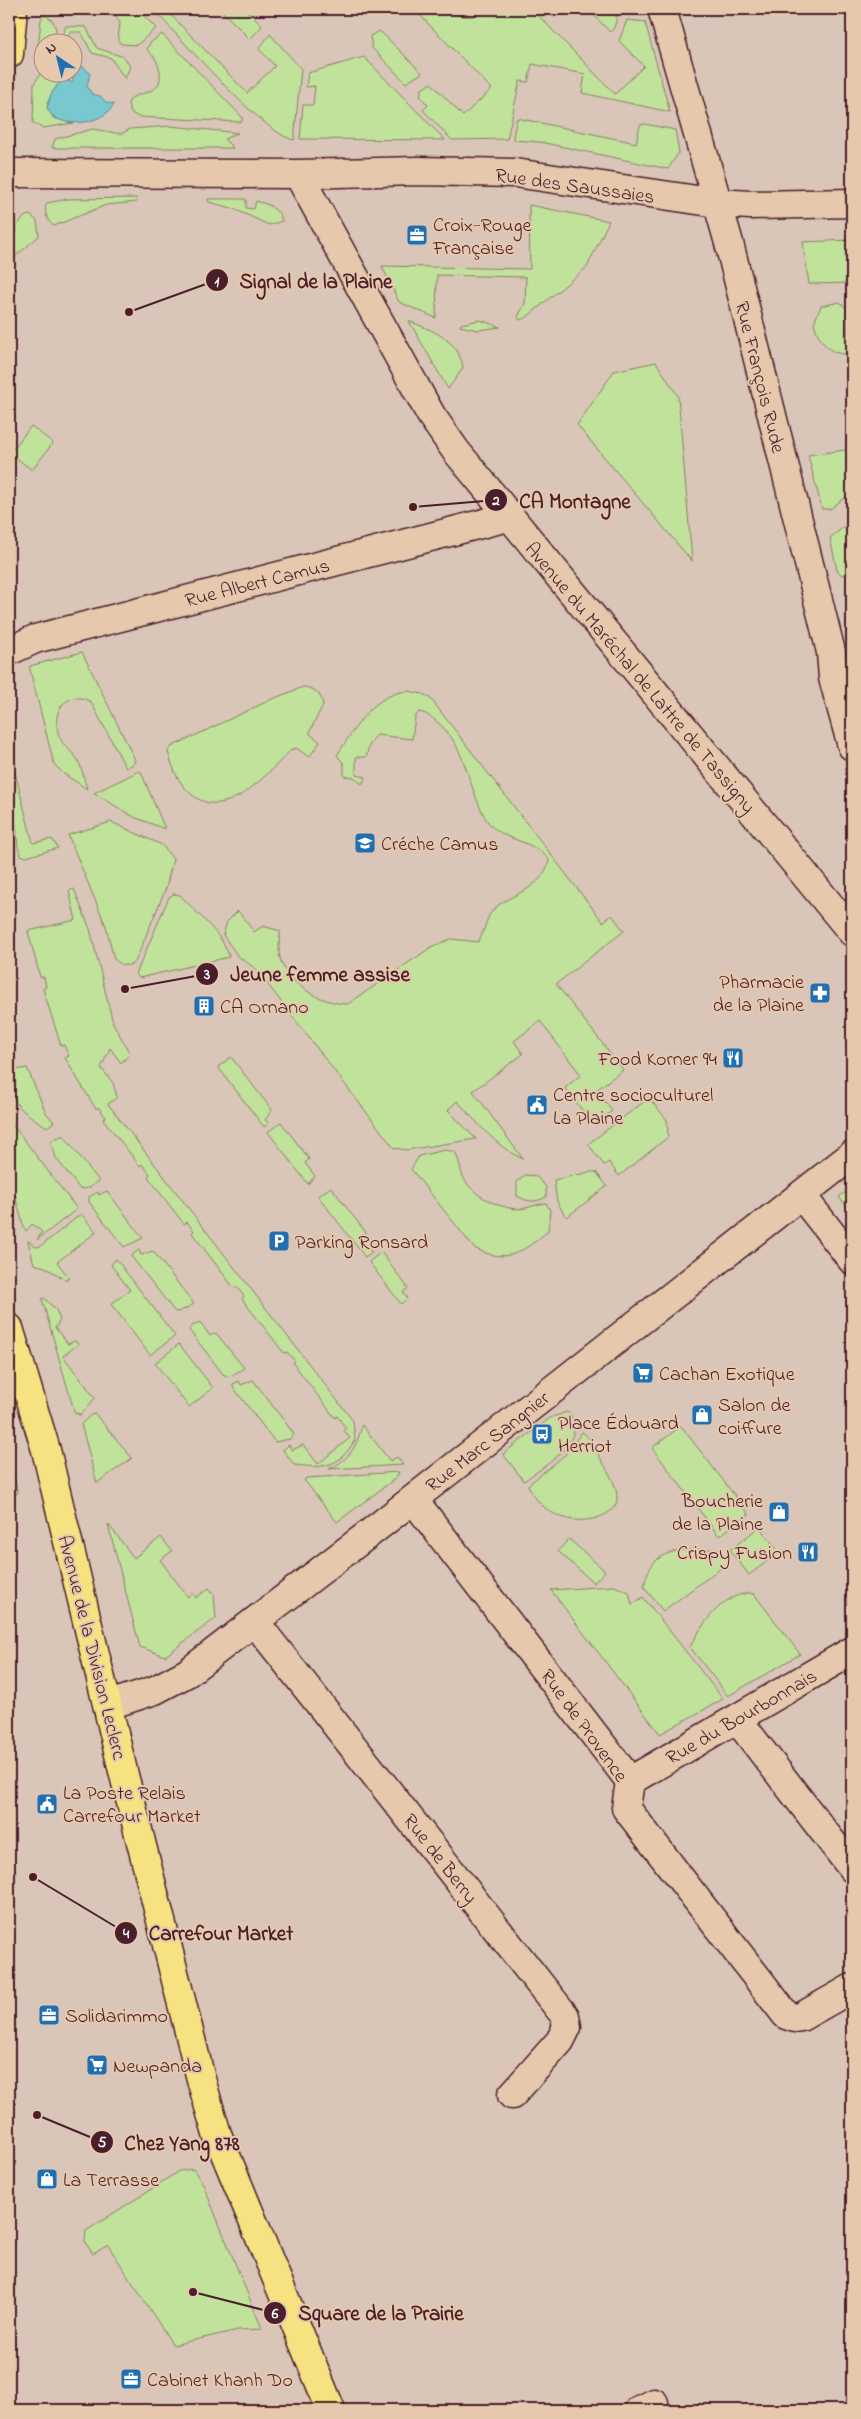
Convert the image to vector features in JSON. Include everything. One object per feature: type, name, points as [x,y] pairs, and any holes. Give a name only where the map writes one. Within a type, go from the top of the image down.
[{"type":"main road","points":[[9,54],[13,9]]},
{"type":"main road","name":"Avenue de la Division Leclerc","points":[[9,1328],[16,1383],[46,1450],[109,1705],[123,1771],[202,2083],[218,2134],[331,2410]]},
{"type":"street","name":"Rue François Rude","points":[[662,9],[717,204],[831,652],[833,678],[852,746]]},
{"type":"street","name":"Rue des Saussaies","points":[[298,174],[418,171],[515,173],[717,204],[852,203]]},
{"type":"street","points":[[9,173],[298,174]]},
{"type":"street","name":"Avenue du Maréchal de Lattre de Tassigny","points":[[298,174],[431,415],[456,451],[508,517],[852,932]]},
{"type":"street","name":"Rue Albert Camus","points":[[9,651],[35,639],[508,517]]},
{"type":"street","name":"Rue Marc Sangnier","points":[[109,1705],[155,1690],[187,1673],[802,1196],[852,1155]]},
{"type":"street","points":[[802,1196],[852,1260]]},
{"type":"street","name":"Rue de Provence","points":[[413,1499],[630,1781],[626,1808],[786,2015],[794,2018],[801,2017],[852,1988]]},
{"type":"street","name":"Rue de Berry","points":[[255,1622],[565,2016],[567,2027],[560,2041],[512,2095]]},
{"type":"street","name":"Rue du Bourbonnais","points":[[630,1781],[852,1651]]},
{"type":"street","points":[[737,1719],[852,1868]]},
{"type":"green space","points":[[112,9],[137,9],[156,28],[137,45],[121,44],[118,40],[120,23]]},
{"type":"green space","points":[[153,9],[165,9],[247,93],[275,66],[259,49],[270,34],[301,69],[294,140],[280,134],[243,103]]},
{"type":"green space","points":[[220,9],[245,9],[262,26],[250,39]]},
{"type":"green space","points":[[414,9],[451,9],[459,15],[472,16],[483,9],[532,9],[615,94],[644,66],[619,41],[627,20],[645,22],[670,112],[582,93],[585,74],[532,64],[528,82],[520,81],[507,139],[452,140],[423,110],[428,105],[420,96],[422,89],[431,83],[463,116],[492,89]]},
{"type":"green space","points":[[588,9],[604,9],[617,17],[614,28],[610,32]]},
{"type":"green space","points":[[45,15],[53,21],[55,32],[40,32],[41,19]]},
{"type":"green space","points":[[66,26],[86,27],[97,48],[124,57],[130,66],[125,79],[111,58],[92,53],[82,32],[64,32]]},
{"type":"green space","points":[[380,31],[422,73],[406,83],[372,48],[370,36]]},
{"type":"green space","points":[[162,34],[242,117],[242,122],[139,117],[131,113],[128,104],[131,98],[152,90],[159,83],[158,65],[147,49],[150,43]]},
{"type":"green space","points":[[364,57],[445,140],[300,139],[303,105],[313,105],[315,86],[306,87],[308,73]]},
{"type":"green space","points":[[35,82],[60,82],[47,103],[53,118],[74,123],[43,128],[33,123]]},
{"type":"green space","points":[[517,118],[636,143],[640,125],[645,124],[675,130],[679,152],[668,169],[540,142],[515,140],[513,137]]},
{"type":"green space","points":[[171,126],[238,133],[224,139],[233,148],[52,148],[55,139],[93,129],[121,134],[130,129]]},
{"type":"green space","points":[[136,198],[137,202],[106,205],[54,226],[49,222],[46,212],[47,203],[68,199]]},
{"type":"green space","points":[[208,199],[246,199],[246,208],[254,209],[256,201],[269,205],[280,214],[282,221],[269,225],[232,208],[209,202]]},
{"type":"green space","points":[[529,205],[609,221],[587,267],[527,317],[520,320],[518,317],[525,303],[526,277],[437,275],[436,318],[399,302],[382,266],[530,269]]},
{"type":"green space","points":[[30,215],[37,221],[39,236],[10,261],[17,227],[25,217]]},
{"type":"green space","points":[[852,240],[852,283],[809,284],[803,242]]},
{"type":"green space","points":[[840,302],[847,309],[848,354],[835,352],[826,346],[819,336],[814,323],[821,306]]},
{"type":"green space","points":[[480,320],[500,327],[478,330],[460,326],[461,324]]},
{"type":"green space","points":[[409,321],[444,337],[461,358],[463,368],[448,389]]},
{"type":"green space","points":[[656,362],[678,396],[692,561],[577,425],[614,371]]},
{"type":"green space","points":[[31,426],[53,443],[32,470],[10,453]]},
{"type":"green space","points":[[852,449],[852,492],[830,509],[822,509],[808,455]]},
{"type":"green space","points":[[852,520],[852,571],[842,575],[837,570],[830,538]]},
{"type":"green space","points":[[82,652],[135,760],[133,764],[126,768],[91,702],[77,698],[66,702],[58,712],[58,732],[62,741],[79,762],[87,789],[64,774],[54,764],[30,670],[30,666]]},
{"type":"green space","points":[[303,687],[317,692],[321,697],[323,705],[310,731],[310,734],[320,742],[309,757],[296,748],[291,750],[253,787],[223,802],[208,803],[193,796],[179,780],[168,752],[171,747],[270,700]]},
{"type":"green space","points":[[408,691],[423,694],[430,698],[603,922],[612,915],[624,931],[556,984],[623,1070],[596,1090],[612,1111],[594,1125],[565,1088],[581,1075],[540,1021],[514,1041],[523,1054],[473,1091],[523,1159],[496,1141],[457,1101],[448,1110],[476,1139],[406,1150],[394,1148],[256,969],[237,955],[223,935],[227,922],[238,911],[254,932],[263,926],[280,931],[280,958],[290,977],[317,997],[348,1004],[433,946],[451,939],[478,942],[488,917],[493,910],[533,885],[540,878],[546,870],[549,860],[535,848],[509,837],[492,827],[480,806],[466,767],[454,742],[436,721],[426,714],[419,712],[415,717],[412,739],[377,735],[370,743],[366,757],[356,757],[356,775],[366,777],[362,784],[354,777],[344,776],[344,764],[337,755],[358,724],[374,706],[384,699]]},
{"type":"green space","points":[[9,750],[33,843],[52,839],[58,848],[26,857],[21,855],[18,847],[14,806],[9,784]]},
{"type":"green space","points":[[139,771],[165,829],[134,817],[94,793]]},
{"type":"green space","points":[[111,822],[162,845],[173,859],[166,888],[135,962],[127,965],[121,964],[114,959],[106,926],[68,835]]},
{"type":"green space","points":[[74,889],[90,929],[113,1023],[130,1054],[121,1063],[110,1048],[101,1068],[113,1083],[117,1097],[108,1104],[353,1421],[355,1440],[342,1457],[329,1465],[294,1465],[283,1450],[289,1445],[292,1450],[303,1445],[318,1464],[350,1438],[344,1430],[346,1428],[337,1416],[335,1418],[293,1363],[295,1361],[287,1352],[284,1353],[242,1299],[244,1296],[237,1287],[234,1288],[192,1233],[194,1231],[187,1222],[184,1224],[148,1177],[150,1174],[142,1164],[140,1166],[103,1119],[106,1117],[98,1107],[96,1109],[65,1058],[69,1056],[64,1045],[61,1046],[43,989],[46,987],[44,977],[40,977],[28,931],[76,920],[69,891]]},
{"type":"green space","points":[[174,894],[180,895],[215,932],[222,941],[229,957],[139,978],[136,974],[169,897]]},
{"type":"green space","points":[[231,1057],[272,1110],[265,1120],[269,1123],[264,1127],[218,1067]]},
{"type":"green space","points":[[27,1068],[46,1113],[54,1122],[47,1127],[24,1111],[18,1105],[11,1092],[9,1071]]},
{"type":"green space","points":[[649,1098],[667,1120],[668,1137],[619,1176],[609,1162],[604,1165],[588,1144]]},
{"type":"green space","points":[[9,1120],[77,1209],[37,1240],[42,1232],[32,1224],[26,1231],[24,1228],[9,1173]]},
{"type":"green space","points":[[281,1122],[309,1159],[305,1163],[315,1176],[308,1184],[268,1132]]},
{"type":"green space","points":[[63,1135],[99,1181],[89,1188],[80,1189],[56,1158],[51,1141]]},
{"type":"green space","points":[[445,1150],[455,1152],[466,1182],[486,1199],[503,1206],[520,1209],[546,1203],[550,1210],[548,1231],[522,1250],[506,1256],[486,1253],[474,1248],[411,1169],[419,1156]]},
{"type":"green space","points":[[596,1172],[607,1186],[567,1217],[565,1216],[557,1201],[554,1180]]},
{"type":"green space","points":[[525,1175],[536,1176],[546,1187],[546,1197],[532,1201],[517,1196],[517,1182]]},
{"type":"green space","points":[[331,1187],[373,1242],[368,1248],[372,1252],[365,1257],[318,1196]]},
{"type":"green space","points":[[852,1187],[852,1214],[839,1197]]},
{"type":"green space","points":[[107,1191],[143,1238],[124,1247],[89,1202],[89,1197],[98,1192],[99,1195]]},
{"type":"green space","points":[[81,1214],[96,1232],[57,1262],[69,1278],[66,1280],[45,1267],[34,1264],[28,1241],[36,1247],[41,1246]]},
{"type":"green space","points":[[139,1250],[141,1255],[153,1251],[194,1304],[175,1312],[131,1256]]},
{"type":"green space","points":[[381,1252],[408,1288],[403,1292],[407,1298],[401,1304],[369,1262]]},
{"type":"green space","points":[[116,1259],[175,1336],[150,1355],[111,1304],[130,1290],[111,1265]]},
{"type":"green space","points":[[44,1298],[56,1310],[60,1320],[55,1328],[68,1344],[75,1341],[78,1344],[63,1356],[95,1398],[79,1416],[79,1413],[75,1414],[42,1299]]},
{"type":"green space","points":[[200,1322],[210,1336],[216,1333],[244,1368],[229,1377],[223,1374],[189,1330]]},
{"type":"green space","points":[[179,1344],[213,1388],[189,1407],[155,1363]]},
{"type":"green space","points":[[253,1380],[294,1434],[290,1439],[275,1442],[233,1387],[233,1384],[239,1381],[241,1385]]},
{"type":"green space","points":[[567,1412],[571,1415],[574,1426],[573,1436],[560,1454],[524,1481],[503,1454],[550,1418]]},
{"type":"green space","points":[[95,1414],[132,1458],[97,1483],[81,1424],[91,1415]]},
{"type":"green space","points":[[362,1425],[390,1461],[397,1457],[403,1465],[329,1469],[352,1452]]},
{"type":"green space","points":[[681,1426],[749,1514],[719,1536],[652,1448]]},
{"type":"green space","points":[[582,1432],[591,1441],[610,1474],[616,1490],[617,1500],[614,1508],[605,1515],[580,1520],[569,1519],[549,1511],[533,1495],[528,1485],[566,1454]]},
{"type":"green space","points":[[9,1458],[18,1493],[9,1495]]},
{"type":"green space","points":[[399,1472],[396,1478],[337,1522],[304,1480],[307,1478]]},
{"type":"green space","points":[[108,1524],[134,1558],[161,1537],[172,1551],[160,1560],[188,1597],[193,1593],[196,1598],[209,1588],[214,1595],[216,1618],[165,1656],[140,1647]]},
{"type":"green space","points":[[759,1527],[779,1552],[749,1575],[730,1550]]},
{"type":"green space","points":[[569,1539],[605,1571],[594,1583],[558,1551]]},
{"type":"green space","points":[[718,1549],[729,1562],[663,1611],[644,1587],[648,1573],[654,1563],[661,1557],[681,1551]]},
{"type":"green space","points":[[614,1586],[629,1592],[632,1605],[643,1597],[723,1699],[660,1734],[551,1590]]},
{"type":"green space","points":[[748,1593],[754,1594],[800,1654],[728,1696],[690,1647],[700,1629],[720,1606],[729,1600]]},
{"type":"green space","points":[[193,2169],[202,2182],[262,2329],[238,2330],[173,2345],[108,2245],[93,2254],[85,2242],[86,2231],[179,2171]]},
{"type":"water","points":[[82,67],[90,74],[87,86],[92,94],[100,96],[107,103],[114,104],[109,111],[92,120],[70,123],[52,116],[47,108],[51,94],[60,82],[82,82]]},
{"type":"place","name":"Croix-Rouge Française","points":[[417,235]]},
{"type":"place","name":"Signal de la Plaine","points":[[129,312]]},
{"type":"place","name":"CA Montagne","points":[[413,507]]},
{"type":"place","name":"Créche Camus","points":[[365,843]]},
{"type":"place","name":"Jeune femme assise","points":[[125,989]]},
{"type":"place","name":"Pharmacie de la Plaine","points":[[820,993]]},
{"type":"place","name":"CA Ornano","points":[[204,1006]]},
{"type":"place","name":"Food Korner 94","points":[[733,1058]]},
{"type":"place","name":"Centre socioculturel La Plaine","points":[[537,1105]]},
{"type":"place","name":"Parking Ronsard","points":[[279,1241]]},
{"type":"place","name":"Cachan Exotique","points":[[643,1373]]},
{"type":"place","name":"Salon de coiffure","points":[[702,1415]]},
{"type":"place","name":"Place Édouard Herriot","points":[[542,1434]]},
{"type":"place","name":"Boucherie de la Plaine","points":[[779,1512]]},
{"type":"place","name":"Crispy Fusion","points":[[808,1552]]},
{"type":"place","name":"La Poste Relais Carrefour Market","points":[[47,1804]]},
{"type":"place","name":"Carrefour Market","points":[[33,1877]]},
{"type":"place","name":"Solidarimmo","points":[[49,2015]]},
{"type":"place","name":"Newpanda","points":[[97,2065]]},
{"type":"place","name":"Chez Yang 878","points":[[37,2115]]},
{"type":"place","name":"La Terrasse","points":[[47,2179]]},
{"type":"place","name":"Square de la Prairie","points":[[193,2292]]},
{"type":"place","name":"Cabinet Khanh Do","points":[[131,2379]]}]
